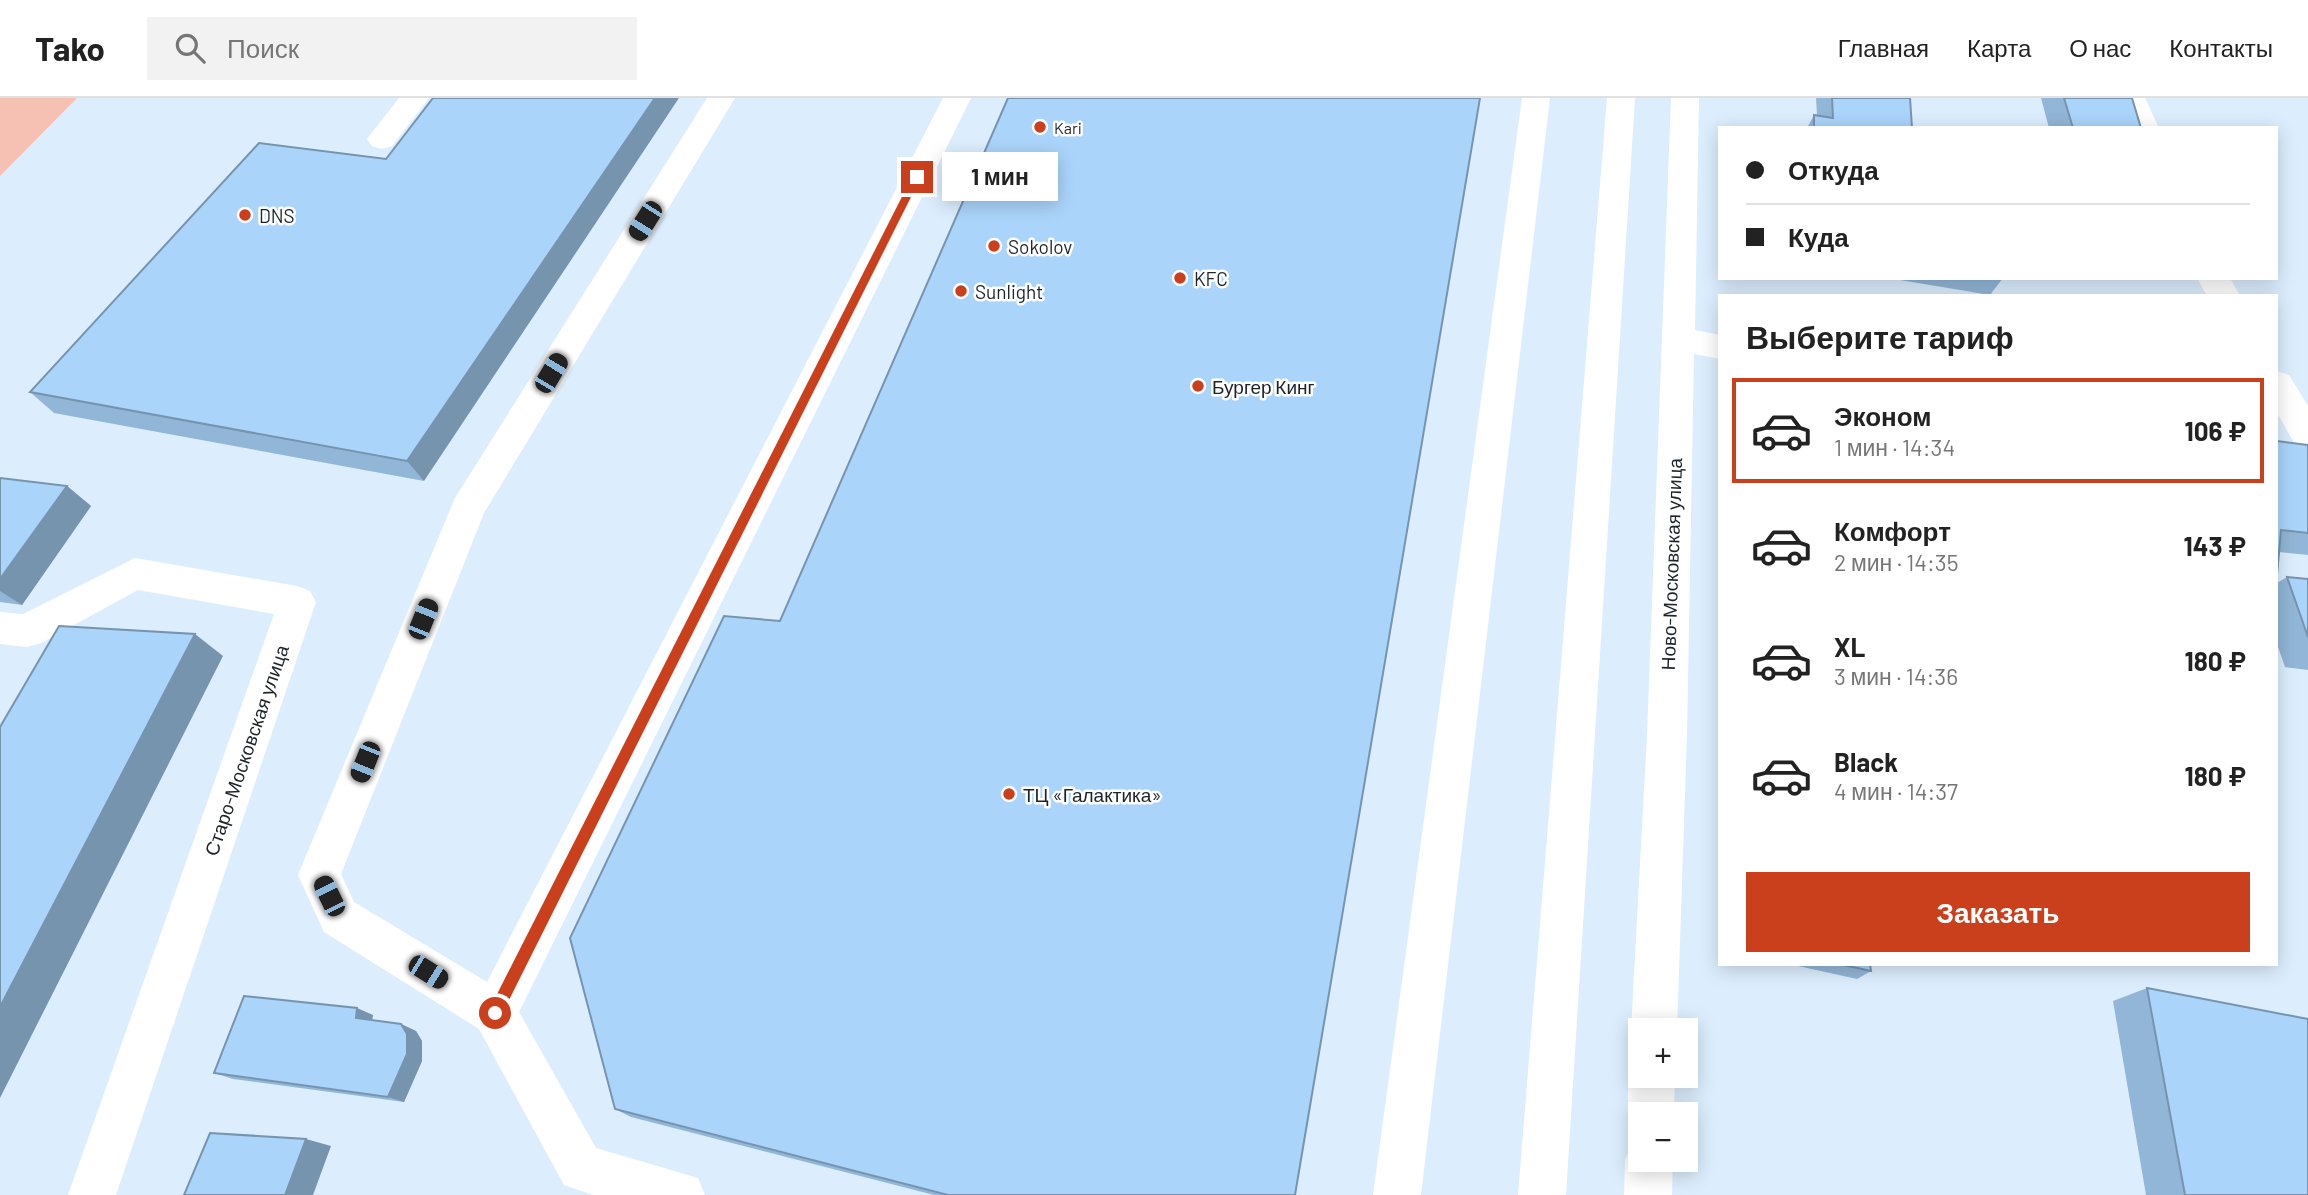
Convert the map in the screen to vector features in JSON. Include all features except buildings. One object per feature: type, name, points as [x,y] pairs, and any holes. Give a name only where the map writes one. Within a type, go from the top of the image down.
[{"type":"street","points":[[382,139],[415,98]]},
{"type":"street","points":[[681,1195],[581,1168],[495,1013],[339,916],[319,875],[468,508],[721,98]]},
{"type":"street","points":[[495,1013],[957,98]]},
{"type":"street","points":[[1397,1195],[1536,98]]},
{"type":"street","points":[[1542,1195],[1621,98]]},
{"type":"street","name":"Ново-Московская улица","points":[[1655,1018],[1667,735],[1685,98]]},
{"type":"street","points":[[2132,98],[2143,126]]},
{"type":"street","points":[[1678,339],[1718,347]]},
{"type":"street","points":[[2278,386],[2308,436]]},
{"type":"street","name":"Старо-Московская улица","points":[[0,628],[27,631],[135,574],[297,602],[92,1195]]},
{"type":"street","points":[[1648,1195],[1649,1172]]},
{"type":"shaded area","points":[[0,98],[77,98],[0,176]]},
{"type":"place","name":"Kari","points":[[1040,127]]},
{"type":"place","name":"DNS","points":[[245,215]]},
{"type":"place","name":"Sokolov","points":[[994,246]]},
{"type":"place","name":"KFC","points":[[1180,278]]},
{"type":"place","name":"Sunlight","points":[[961,291]]},
{"type":"place","name":"Бургер Кинг","points":[[1198,386]]},
{"type":"place","name":"ТЦ «Галактика»","points":[[1009,794]]},
{"type":"route","points":[[495,1013],[917,177]]}]
